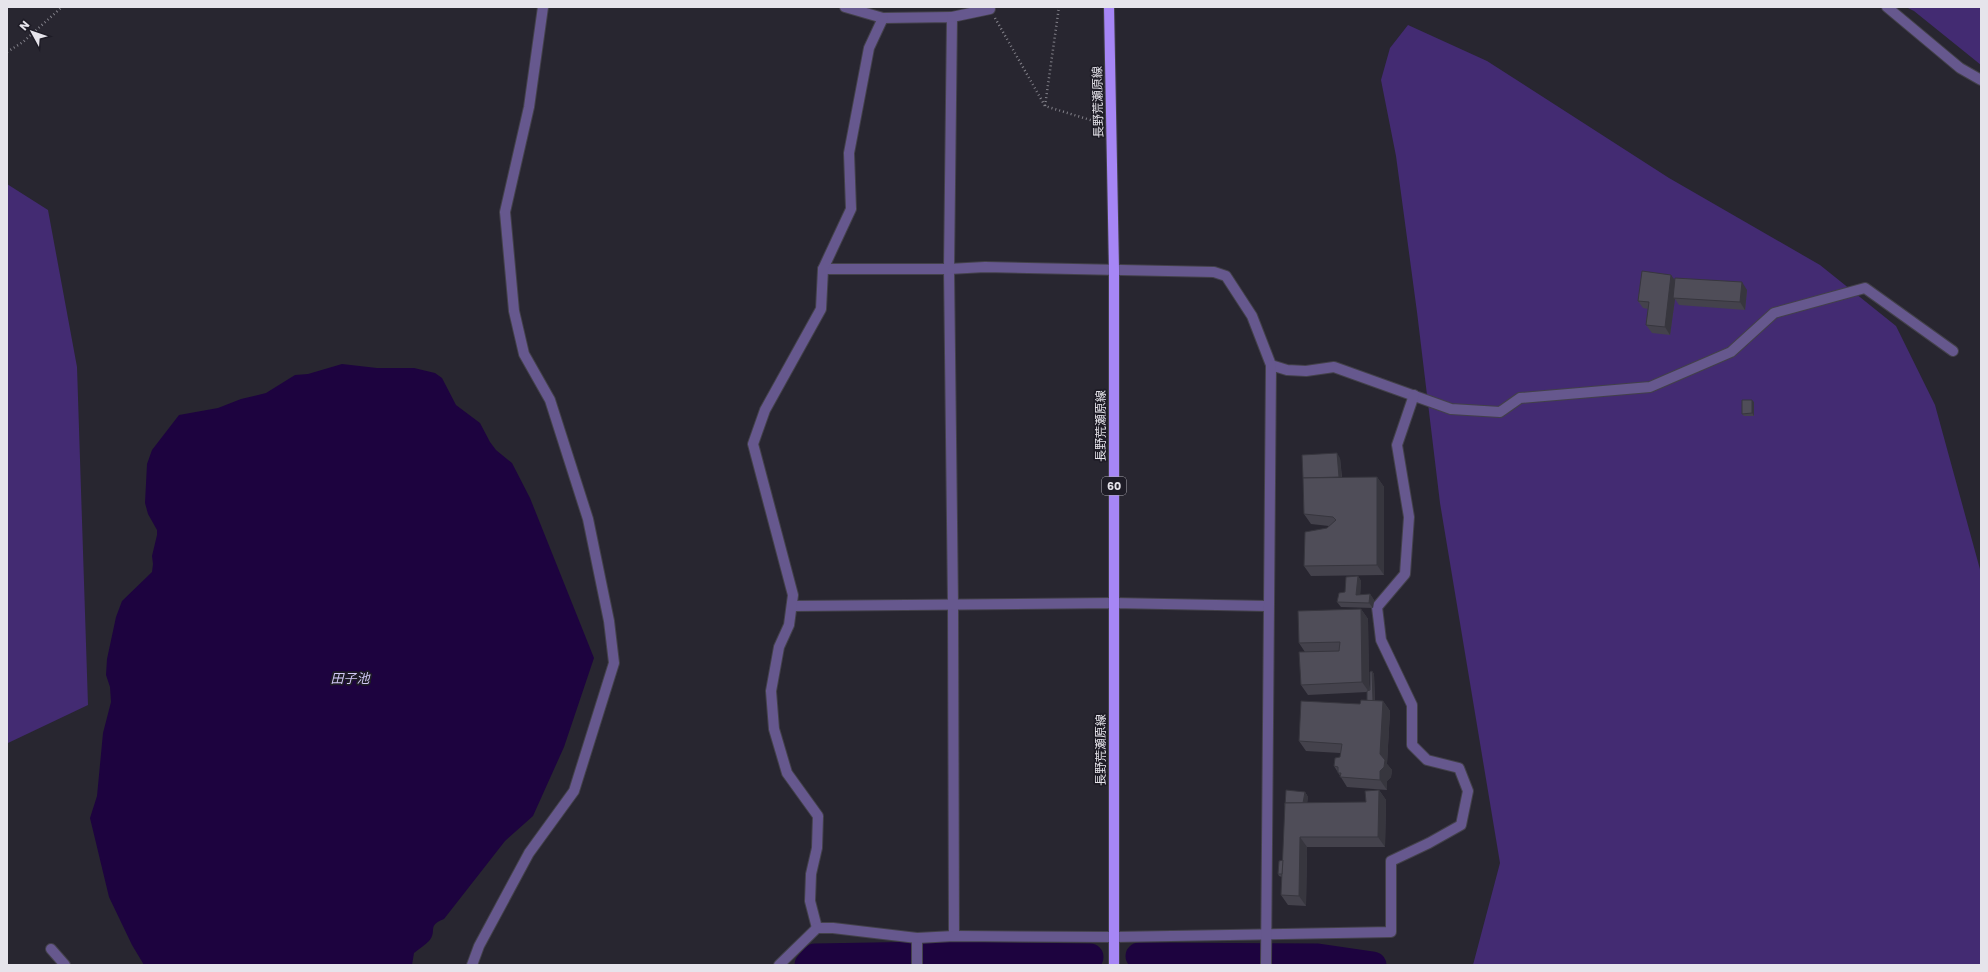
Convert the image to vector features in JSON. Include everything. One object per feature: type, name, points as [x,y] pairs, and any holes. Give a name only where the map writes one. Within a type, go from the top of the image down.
[{"type":"main road","name":"長野荒瀬原線","points":[[1109,7],[1114,270],[1114,965]]},
{"type":"street","points":[[472,965],[479,946],[529,853],[574,791],[614,663],[609,621],[588,519],[550,400],[524,354],[514,311],[505,212],[529,107],[543,7]]},
{"type":"street","points":[[845,7],[883,18],[952,17],[990,9]]},
{"type":"street","points":[[1887,7],[1960,68],[1981,80]]},
{"type":"street","points":[[952,17],[949,269],[953,606],[954,936]]},
{"type":"street","points":[[817,928],[810,902],[811,874],[817,848],[818,816],[787,773],[774,729],[771,691],[779,646],[789,626],[793,606],[793,595],[753,444],[765,410],[821,309],[823,269],[851,209],[849,153],[868,48],[883,18]]},
{"type":"street","points":[[823,269],[949,269],[985,267],[1214,272],[1226,276],[1252,316],[1271,365],[1266,965]]},
{"type":"street","points":[[1271,365],[1287,370],[1334,367],[1451,409],[1500,412],[1520,398],[1650,387],[1731,352],[1774,313],[1865,288],[1953,351]]},
{"type":"street","points":[[779,965],[817,928],[833,928],[917,942],[954,936],[1114,937],[1391,932],[1390,861],[1429,843],[1460,825],[1468,791],[1459,768],[1427,760],[1412,745],[1412,705],[1382,640],[1377,607],[1405,574],[1409,517],[1397,445],[1414,395]]},
{"type":"street","points":[[793,606],[953,606],[1113,603],[1268,606]]},
{"type":"street","points":[[917,942],[917,965]]},
{"type":"street","points":[[51,950],[65,965]]},
{"type":"path","points":[[7,52],[24,42],[62,7]]},
{"type":"path","points":[[1045,106],[1059,7]]},
{"type":"path","points":[[990,9],[1045,106],[1111,126]]},
{"type":"shaded area","points":[[1906,7],[1981,7],[1981,65],[1914,11]]},
{"type":"shaded area","points":[[1408,25],[1487,61],[1669,178],[1820,265],[1896,326],[1935,405],[1981,573],[1981,965],[1473,965],[1500,863],[1440,503],[1417,312],[1396,156],[1381,80],[1390,48]]},
{"type":"shaded area","points":[[7,184],[48,210],[77,367],[88,705],[8,743],[7,745]]},
{"type":"water","name":"田子池","points":[[342,364],[377,368],[414,368],[435,373],[442,378],[456,405],[480,423],[496,450],[512,463],[530,498],[594,658],[564,747],[533,816],[505,841],[444,919],[435,924],[433,934],[429,941],[414,953],[412,965],[144,965],[132,945],[109,897],[90,818],[97,796],[103,733],[111,702],[110,687],[106,675],[107,659],[116,617],[122,601],[152,572],[152,556],[157,530],[148,514],[145,503],[147,464],[152,450],[179,415],[218,408],[241,399],[266,393],[295,375],[308,374]]},
{"type":"building","points":[[1642,271],[1671,275],[1665,327],[1646,325],[1649,302],[1638,301]]},
{"type":"building","points":[[1675,278],[1742,282],[1740,302],[1673,298]]},
{"type":"building","points":[[1742,400],[1752,400],[1752,413],[1742,414]]},
{"type":"building","points":[[1337,453],[1339,477],[1303,478],[1302,455]]},
{"type":"building","points":[[1377,477],[1377,565],[1304,566],[1305,532],[1327,528],[1336,520],[1333,517],[1304,514],[1303,478]]},
{"type":"building","points":[[1358,576],[1356,595],[1370,594],[1369,603],[1337,602],[1339,593],[1345,592],[1346,577]]},
{"type":"building","points":[[1361,609],[1362,682],[1301,685],[1299,652],[1339,651],[1340,642],[1299,643],[1298,611]]},
{"type":"building","points":[[1372,671],[1373,701],[1367,701],[1367,691],[1370,690],[1370,672]]},
{"type":"building","points":[[1361,700],[1383,701],[1380,754],[1385,760],[1384,767],[1380,771],[1380,780],[1340,777],[1341,773],[1338,773],[1338,767],[1334,766],[1335,758],[1340,757],[1342,744],[1299,741],[1301,701],[1360,704]]},
{"type":"building","points":[[1286,790],[1305,792],[1303,803],[1285,803]]},
{"type":"building","points":[[1379,790],[1378,837],[1300,837],[1299,896],[1281,895],[1285,803],[1366,802],[1365,791]]},
{"type":"building","points":[[1283,860],[1282,874],[1278,874],[1279,861]]},
{"type":"waterway","points":[[808,965],[815,957],[932,955],[1090,957]]},
{"type":"waterway","points":[[1139,956],[1318,957],[1373,965]]}]
